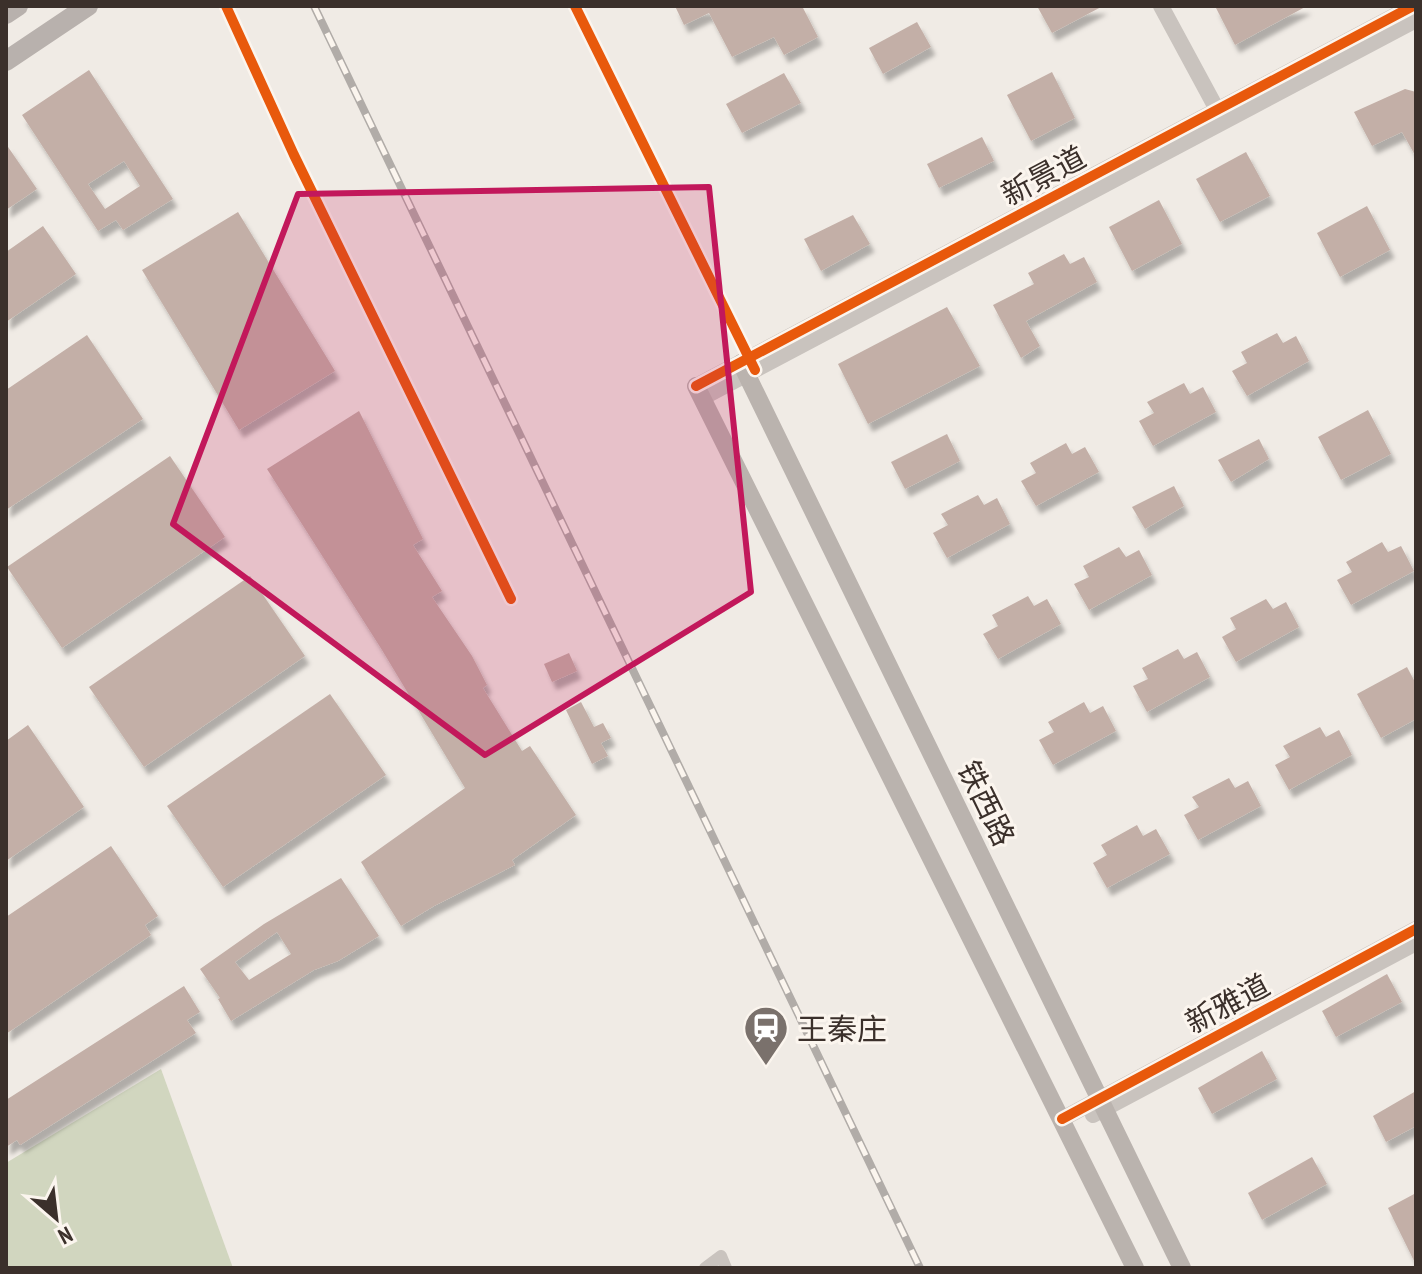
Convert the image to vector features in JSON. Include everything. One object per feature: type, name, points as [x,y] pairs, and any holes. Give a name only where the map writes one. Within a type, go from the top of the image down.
[{"type":"main road","points":[[6,14],[18,6]]},
{"type":"main road","points":[[6,61],[88,6]]},
{"type":"main road","name":"铁西路","points":[[748,366],[1182,1268]]},
{"type":"main road","points":[[699,392],[1135,1268]]},
{"type":"street","points":[[226,6],[294,155],[511,599]]},
{"type":"street","points":[[575,6],[748,366]]},
{"type":"street","points":[[1161,6],[1220,116]]},
{"type":"street","name":"新景道","points":[[699,392],[1220,116],[1413,6]]},
{"type":"street","name":"新景道","points":[[1220,116],[1416,20]]},
{"type":"street","name":"新雅道","points":[[1102,1104],[1416,929]]},
{"type":"street","name":"新雅道","points":[[1064,1124],[1416,943]]},
{"type":"street","points":[[705,1268],[721,1256],[726,1268]]},
{"type":"highlighted area","points":[[709,187],[751,592],[485,755],[173,524],[298,194]]},
{"type":"green space","points":[[161,1069],[233,1268],[6,1268],[6,1163]]},
{"type":"building","points":[[675,6],[802,6],[818,37],[784,55],[774,37],[732,57],[709,13],[684,25]]},
{"type":"building","points":[[1037,6],[1103,6],[1052,33]]},
{"type":"building","points":[[1215,6],[1307,6],[1235,45]]},
{"type":"building","points":[[917,22],[931,47],[883,74],[869,48]]},
{"type":"building","points":[[89,70],[173,199],[123,230],[116,220],[98,231],[22,115]],"holes":[[[124,161],[140,186],[105,209],[88,184]]]},
{"type":"building","points":[[1052,72],[1075,118],[1031,141],[1007,95]]},
{"type":"building","points":[[784,73],[801,103],[742,133],[726,104]]},
{"type":"building","points":[[1405,89],[1416,92],[1416,157],[1402,132],[1372,146],[1354,112]]},
{"type":"building","points":[[982,137],[994,161],[939,188],[927,164]]},
{"type":"building","points":[[6,144],[37,189],[6,210]]},
{"type":"building","points":[[1246,152],[1270,196],[1220,222],[1196,179]]},
{"type":"building","points":[[1159,200],[1182,244],[1132,271],[1109,227]]},
{"type":"building","points":[[1367,206],[1390,250],[1340,277],[1317,233]]},
{"type":"building","points":[[238,212],[335,371],[239,430],[142,270]]},
{"type":"building","points":[[853,215],[870,244],[821,271],[804,239]]},
{"type":"building","points":[[43,226],[76,274],[6,322],[6,252]]},
{"type":"building","points":[[1064,254],[1070,264],[1084,257],[1097,282],[1026,321],[1040,346],[1021,358],[993,305],[1034,284],[1028,273]]},
{"type":"building","points":[[947,307],[980,366],[868,424],[838,364]]},
{"type":"building","points":[[1277,333],[1283,343],[1296,336],[1309,361],[1247,396],[1232,371],[1247,363],[1241,352]]},
{"type":"building","points":[[87,335],[143,419],[6,510],[6,390]]},
{"type":"building","points":[[1184,383],[1190,394],[1203,387],[1216,412],[1153,446],[1139,421],[1154,413],[1147,402]]},
{"type":"building","points":[[1368,410],[1391,454],[1341,480],[1318,437]]},
{"type":"building","points":[[359,411],[423,539],[413,545],[442,591],[432,597],[472,656],[487,685],[483,688],[522,751],[530,746],[576,815],[512,860],[515,865],[401,926],[361,862],[465,788],[267,469]]},
{"type":"building","points":[[947,434],[960,461],[905,489],[891,462]]},
{"type":"building","points":[[1259,439],[1269,459],[1231,482],[1218,460]]},
{"type":"building","points":[[1066,443],[1072,454],[1085,447],[1099,472],[1036,506],[1021,481],[1036,473],[1030,463]]},
{"type":"building","points":[[170,456],[225,537],[62,648],[7,567]]},
{"type":"building","points":[[1174,486],[1184,506],[1145,529],[1132,507]]},
{"type":"building","points":[[978,495],[984,505],[997,498],[1010,524],[947,558],[933,533],[948,525],[941,514]]},
{"type":"building","points":[[1382,542],[1388,552],[1401,546],[1414,571],[1351,605],[1337,580],[1352,572],[1346,562]]},
{"type":"building","points":[[1119,547],[1126,557],[1139,550],[1152,575],[1089,610],[1074,584],[1089,577],[1083,566]]},
{"type":"building","points":[[250,576],[305,656],[144,767],[89,687]]},
{"type":"building","points":[[1028,596],[1034,606],[1047,599],[1061,624],[998,659],[983,634],[998,626],[992,615]]},
{"type":"building","points":[[1266,599],[1273,609],[1286,602],[1299,627],[1236,662],[1222,637],[1236,629],[1230,618]]},
{"type":"building","points":[[1178,649],[1184,659],[1197,652],[1210,677],[1147,712],[1133,686],[1148,679],[1142,668]]},
{"type":"building","points":[[569,653],[577,671],[552,682],[544,664]]},
{"type":"building","points":[[1407,667],[1416,684],[1416,719],[1381,738],[1357,694]]},
{"type":"building","points":[[330,694],[386,775],[223,887],[167,806]]},
{"type":"building","points":[[581,702],[594,727],[603,723],[611,738],[601,743],[608,756],[592,764],[566,710]]},
{"type":"building","points":[[1084,702],[1090,713],[1103,706],[1116,731],[1053,765],[1039,740],[1054,732],[1048,722]]},
{"type":"building","points":[[28,725],[84,807],[6,861],[6,741]]},
{"type":"building","points":[[1320,727],[1326,737],[1339,730],[1352,755],[1289,790],[1275,765],[1290,757],[1283,746]]},
{"type":"building","points":[[1229,778],[1235,788],[1248,781],[1261,806],[1198,840],[1184,815],[1199,807],[1192,797]]},
{"type":"building","points":[[1137,825],[1143,836],[1156,829],[1170,854],[1107,888],[1093,863],[1107,855],[1101,845]]},
{"type":"building","points":[[111,846],[158,916],[145,925],[151,935],[6,1034],[6,917]]},
{"type":"building","points":[[341,878],[379,936],[338,961],[314,970],[231,1021],[200,969],[264,924]],"holes":[[[277,932],[291,954],[249,980],[235,962]]]},
{"type":"building","points":[[1387,974],[1402,1002],[1336,1037],[1322,1011]]},
{"type":"building","points":[[184,986],[200,1012],[187,1020],[196,1033],[20,1145],[17,1140],[6,1147],[6,1100]]},
{"type":"building","points":[[1262,1051],[1277,1079],[1212,1114],[1198,1088]]},
{"type":"building","points":[[1416,1091],[1416,1126],[1386,1142],[1373,1116]]},
{"type":"building","points":[[1312,1157],[1327,1184],[1262,1220],[1248,1193]]},
{"type":"building","points":[[1416,1193],[1416,1265],[1388,1208]]},
{"type":"railway","points":[[314,6],[920,1268]]},
{"type":"cycle path","points":[[226,6],[294,155],[511,599]]},
{"type":"cycle path","points":[[575,6],[755,370]]},
{"type":"cycle path","points":[[696,386],[1413,6]]},
{"type":"cycle path","points":[[1062,1119],[1416,929]]},
{"type":"place","name":"王秦庄","points":[[766,1067]]}]
